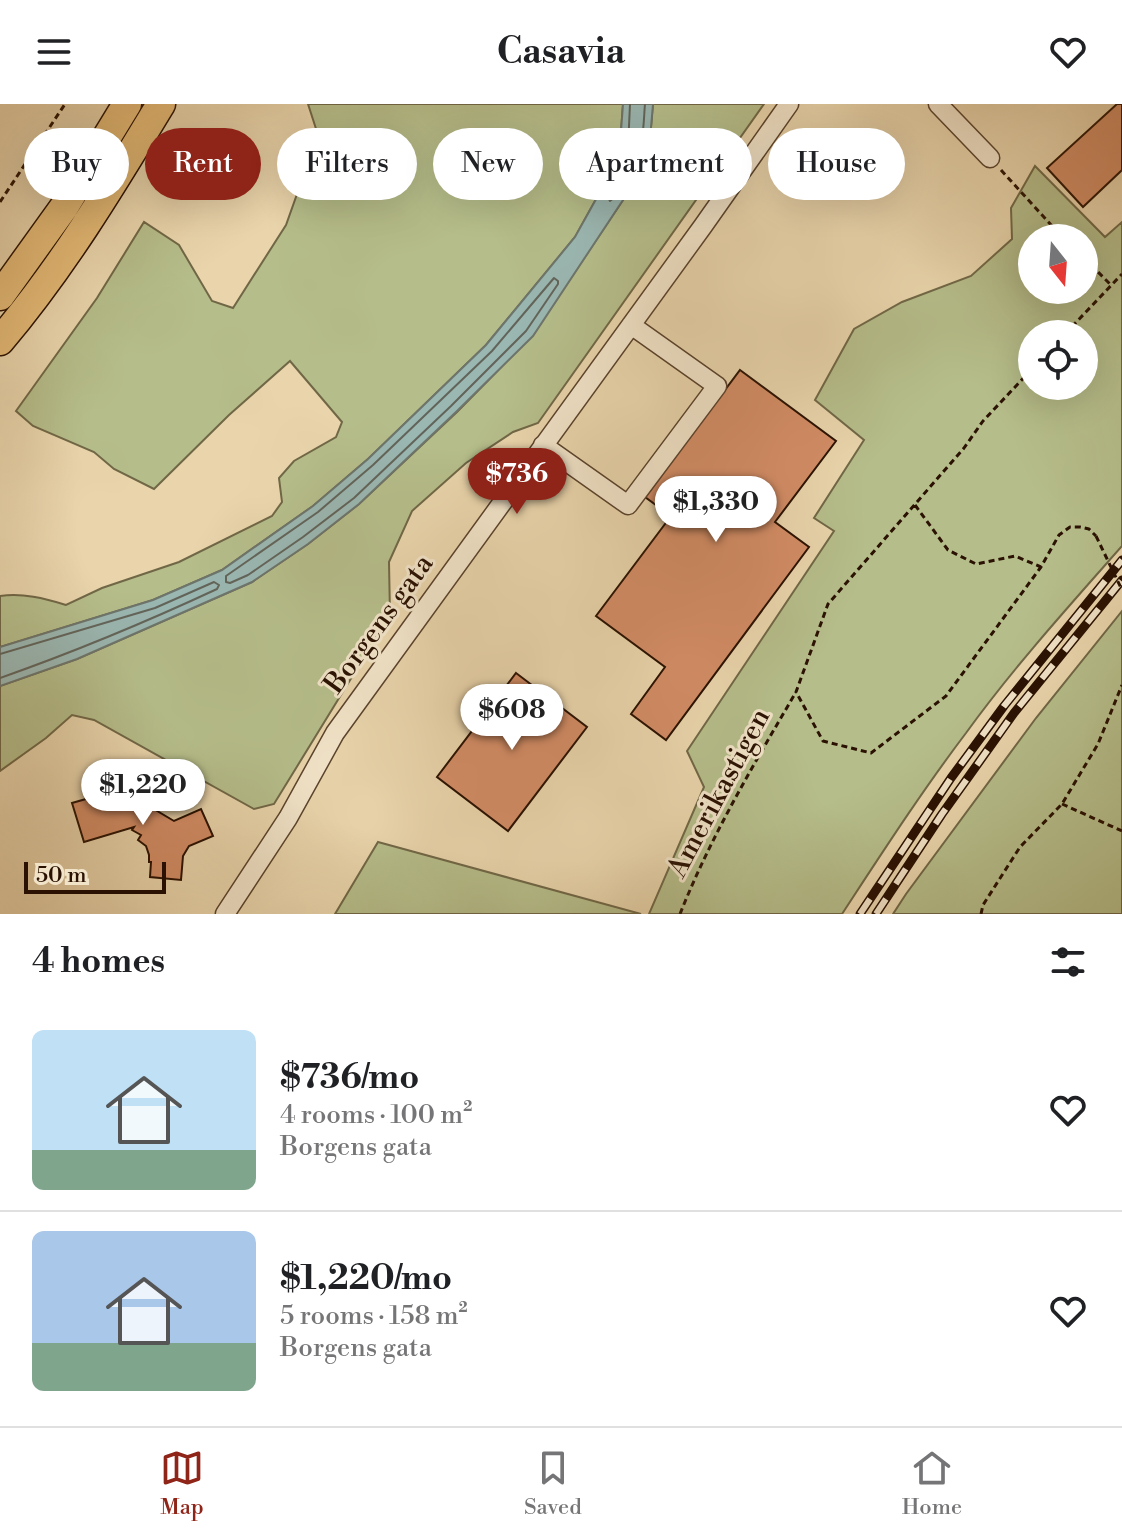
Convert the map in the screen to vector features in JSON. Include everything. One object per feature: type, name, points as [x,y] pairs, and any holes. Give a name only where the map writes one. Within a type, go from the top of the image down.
[{"type":"highway","points":[[0,296],[64,207],[127,104]]},
{"type":"highway","points":[[0,341],[94,215],[161,104]]},
{"type":"street","name":"Borgens gata","points":[[225,914],[288,818],[335,733],[789,104]]},
{"type":"street","points":[[938,104],[990,158]]},
{"type":"street","points":[[543,445],[628,505],[717,386],[631,325]]},
{"type":"path","points":[[0,202],[65,104]]},
{"type":"path","points":[[990,158],[1050,224]]},
{"type":"path","points":[[1098,272],[1111,285]]},
{"type":"path","points":[[1078,320],[1122,274]]},
{"type":"path","name":"Amerikastigen","points":[[680,914],[699,867],[727,812],[796,692],[828,604],[1018,384]]},
{"type":"path","points":[[915,505],[948,550],[976,564],[1015,556],[1041,567]]},
{"type":"path","points":[[796,692],[823,741],[871,753],[946,696],[1041,567],[1059,535],[1070,527],[1089,529],[1096,536],[1122,590]]},
{"type":"path","points":[[981,914],[983,905],[1020,847],[1062,804],[1098,744],[1122,685]]},
{"type":"path","points":[[1062,804],[1122,831]]},
{"type":"green space","points":[[308,104],[623,104],[621,128],[559,128],[559,200],[596,200],[575,237],[486,345],[368,459],[313,506],[222,570],[153,600],[0,647],[0,596],[33,597],[66,605],[102,588],[179,562],[272,516],[282,502],[279,478],[294,461],[336,437],[342,422],[290,361],[229,415],[154,489],[114,469],[94,452],[33,426],[16,411],[97,298],[144,222],[179,245],[212,301],[233,308],[286,225],[295,200],[417,200],[417,128],[316,128]]},
{"type":"green space","points":[[653,104],[764,104],[747,128],[651,128]]},
{"type":"green space","points":[[1035,166],[1092,224],[1018,224],[1018,304],[1098,304],[1098,230],[1105,237],[1122,222],[1122,546],[984,709],[918,800],[842,914],[649,914],[704,787],[687,751],[834,531],[814,518],[864,440],[815,400],[854,329],[902,302],[971,276],[1012,239],[1011,208]]},
{"type":"green space","points":[[623,200],[696,200],[538,423],[513,432],[466,463],[412,511],[389,562],[390,615],[274,804],[254,809],[94,720],[72,715],[0,771],[0,686],[77,659],[252,582],[359,504],[532,336]]},
{"type":"green space","points":[[1122,611],[1122,914],[893,914],[1036,718]]},
{"type":"green space","points":[[378,842],[641,914],[335,914]]},
{"type":"water","points":[[623,104],[653,104],[651,128],[621,128]]},
{"type":"water","points":[[596,200],[623,200],[533,336],[359,504],[308,544],[252,582],[77,659],[0,686],[0,647],[153,600],[222,570],[313,506],[368,459],[486,345],[575,237]]},
{"type":"building","points":[[1117,104],[1122,104],[1122,170],[1083,207],[1047,168]]},
{"type":"building","points":[[740,370],[836,441],[775,522],[809,547],[666,740],[631,714],[665,667],[596,616],[671,516],[645,497]]},
{"type":"building","points":[[516,673],[587,727],[508,831],[437,777]]},
{"type":"building","points":[[142,783],[149,806],[174,821],[201,809],[213,836],[189,846],[183,856],[181,880],[150,877],[149,855],[146,846],[138,840],[141,835],[132,830],[134,827],[84,842],[72,803]]},
{"type":"railway","points":[[860,914],[951,778],[1004,706],[1122,560]]},
{"type":"railway","points":[[876,914],[1014,713],[1122,580]]}]
